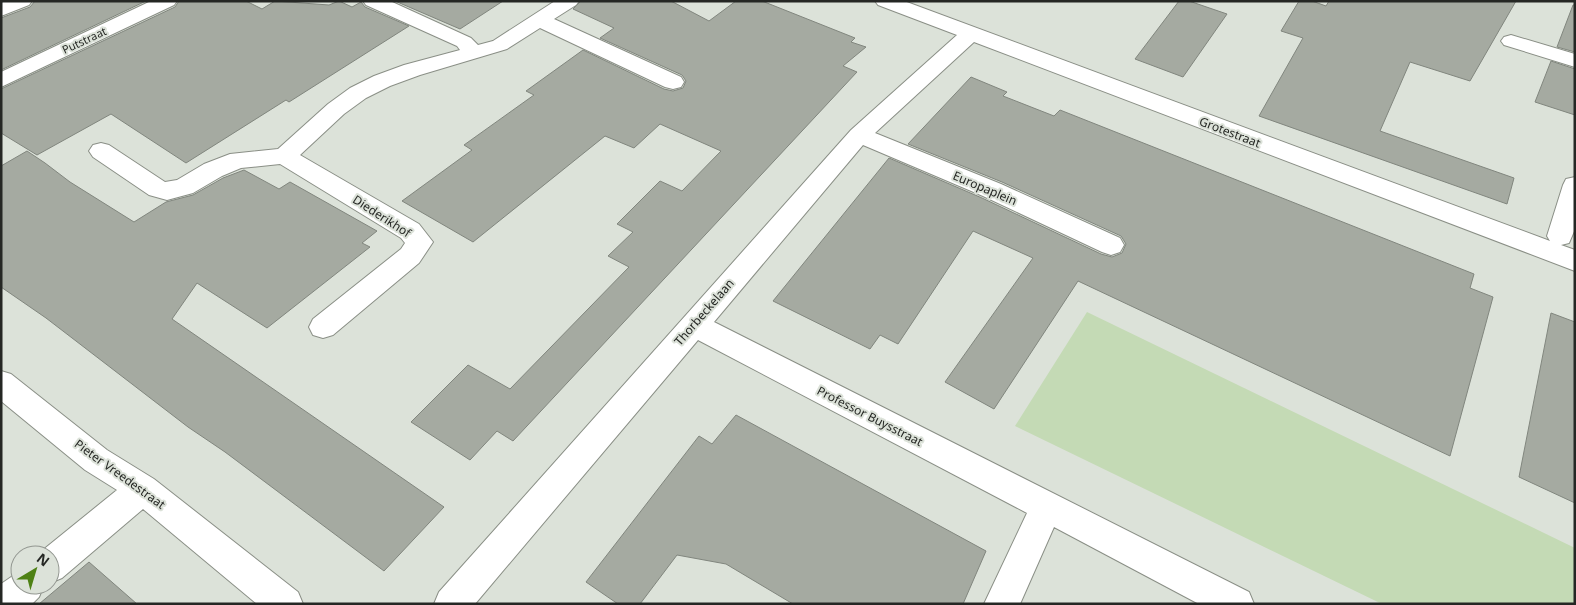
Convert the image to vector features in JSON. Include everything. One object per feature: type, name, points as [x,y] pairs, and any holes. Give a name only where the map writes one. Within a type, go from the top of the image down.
[{"type":"street","points":[[1,10],[22,1]]},
{"type":"street","name":"Putstraat","points":[[1,80],[167,1]]},
{"type":"street","points":[[373,1],[464,42],[476,54]]},
{"type":"street","points":[[101,151],[158,189],[167,191],[184,187],[213,170],[238,160],[284,156],[336,109],[358,93],[382,81],[412,70],[476,54],[500,45],[569,1]]},
{"type":"street","name":"Grotestraat","points":[[885,1],[1575,261]]},
{"type":"street","points":[[539,20],[673,82]]},
{"type":"street","name":"Thorbeckelaan","points":[[452,604],[858,135],[971,34]]},
{"type":"street","points":[[1511,41],[1575,61]]},
{"type":"street","name":"Europaplein","points":[[858,135],[992,190],[1111,245]]},
{"type":"street","name":"Diederikhof","points":[[284,156],[410,231],[420,242],[410,256],[323,327]]},
{"type":"street","points":[[1560,236],[1575,186]]},
{"type":"street","name":"Professor Buysstraat","points":[[693,324],[1236,604]]},
{"type":"street","name":"Pieter Vreedestraat","points":[[1,383],[96,460],[143,488],[285,604]]},
{"type":"street","points":[[60,558],[143,488]]},
{"type":"street","points":[[1002,604],[1047,507]]},
{"type":"street","points":[[5,604],[15,595]]},
{"type":"green space","points":[[1087,312],[1575,548],[1575,604],[1382,604],[1015,426]]},
{"type":"building","points":[[35,1],[146,1],[1,70],[1,18],[30,7]]},
{"type":"building","points":[[179,1],[246,1],[262,9],[275,1],[329,5],[339,1],[352,7],[361,2],[365,7],[409,26],[289,102],[286,100],[186,163],[111,114],[37,155],[1,133],[1,89],[175,7]]},
{"type":"building","points":[[395,1],[503,1],[460,29]]},
{"type":"building","points":[[581,1],[671,1],[709,21],[736,1],[762,1],[855,38],[851,42],[866,47],[843,66],[857,72],[513,441],[497,431],[470,460],[411,422],[468,365],[510,389],[629,267],[608,256],[633,232],[617,224],[660,181],[682,191],[721,151],[660,124],[634,148],[605,136],[473,242],[402,201],[472,150],[464,145],[534,95],[526,91],[583,50],[664,89],[673,91],[683,88],[686,81],[682,75],[600,38],[614,28],[573,9]]},
{"type":"building","points":[[1179,1],[1189,1],[1227,14],[1183,77],[1135,59]]},
{"type":"building","points":[[1299,1],[1312,1],[1326,6],[1329,1],[1516,1],[1470,81],[1410,62],[1380,131],[1514,178],[1507,204],[1259,116],[1303,38],[1281,31]]},
{"type":"building","points":[[1573,5],[1575,5],[1575,52],[1557,47]]},
{"type":"building","points":[[1551,61],[1575,69],[1575,115],[1535,102]]},
{"type":"building","points":[[971,77],[1007,92],[1003,96],[1054,116],[1060,110],[1474,274],[1470,288],[1493,297],[1450,456],[1078,281],[994,409],[945,382],[1033,258],[973,231],[898,344],[880,335],[870,349],[773,301],[889,158],[982,198],[1101,254],[1112,257],[1122,253],[1126,244],[1121,236],[1002,182],[908,144]]},
{"type":"building","points":[[27,151],[70,182],[134,222],[166,202],[193,195],[223,178],[244,170],[279,189],[290,182],[377,231],[362,243],[370,247],[267,328],[197,283],[172,319],[444,507],[384,571],[225,452],[188,427],[46,318],[1,287],[1,166]]},
{"type":"building","points":[[1551,313],[1575,322],[1575,503],[1519,477]]},
{"type":"building","points":[[736,415],[986,551],[963,604],[793,604],[726,564],[677,555],[640,604],[618,604],[586,582],[699,436],[712,444]]},
{"type":"building","points":[[89,562],[137,604],[39,604],[50,595],[60,595],[60,586]]}]
